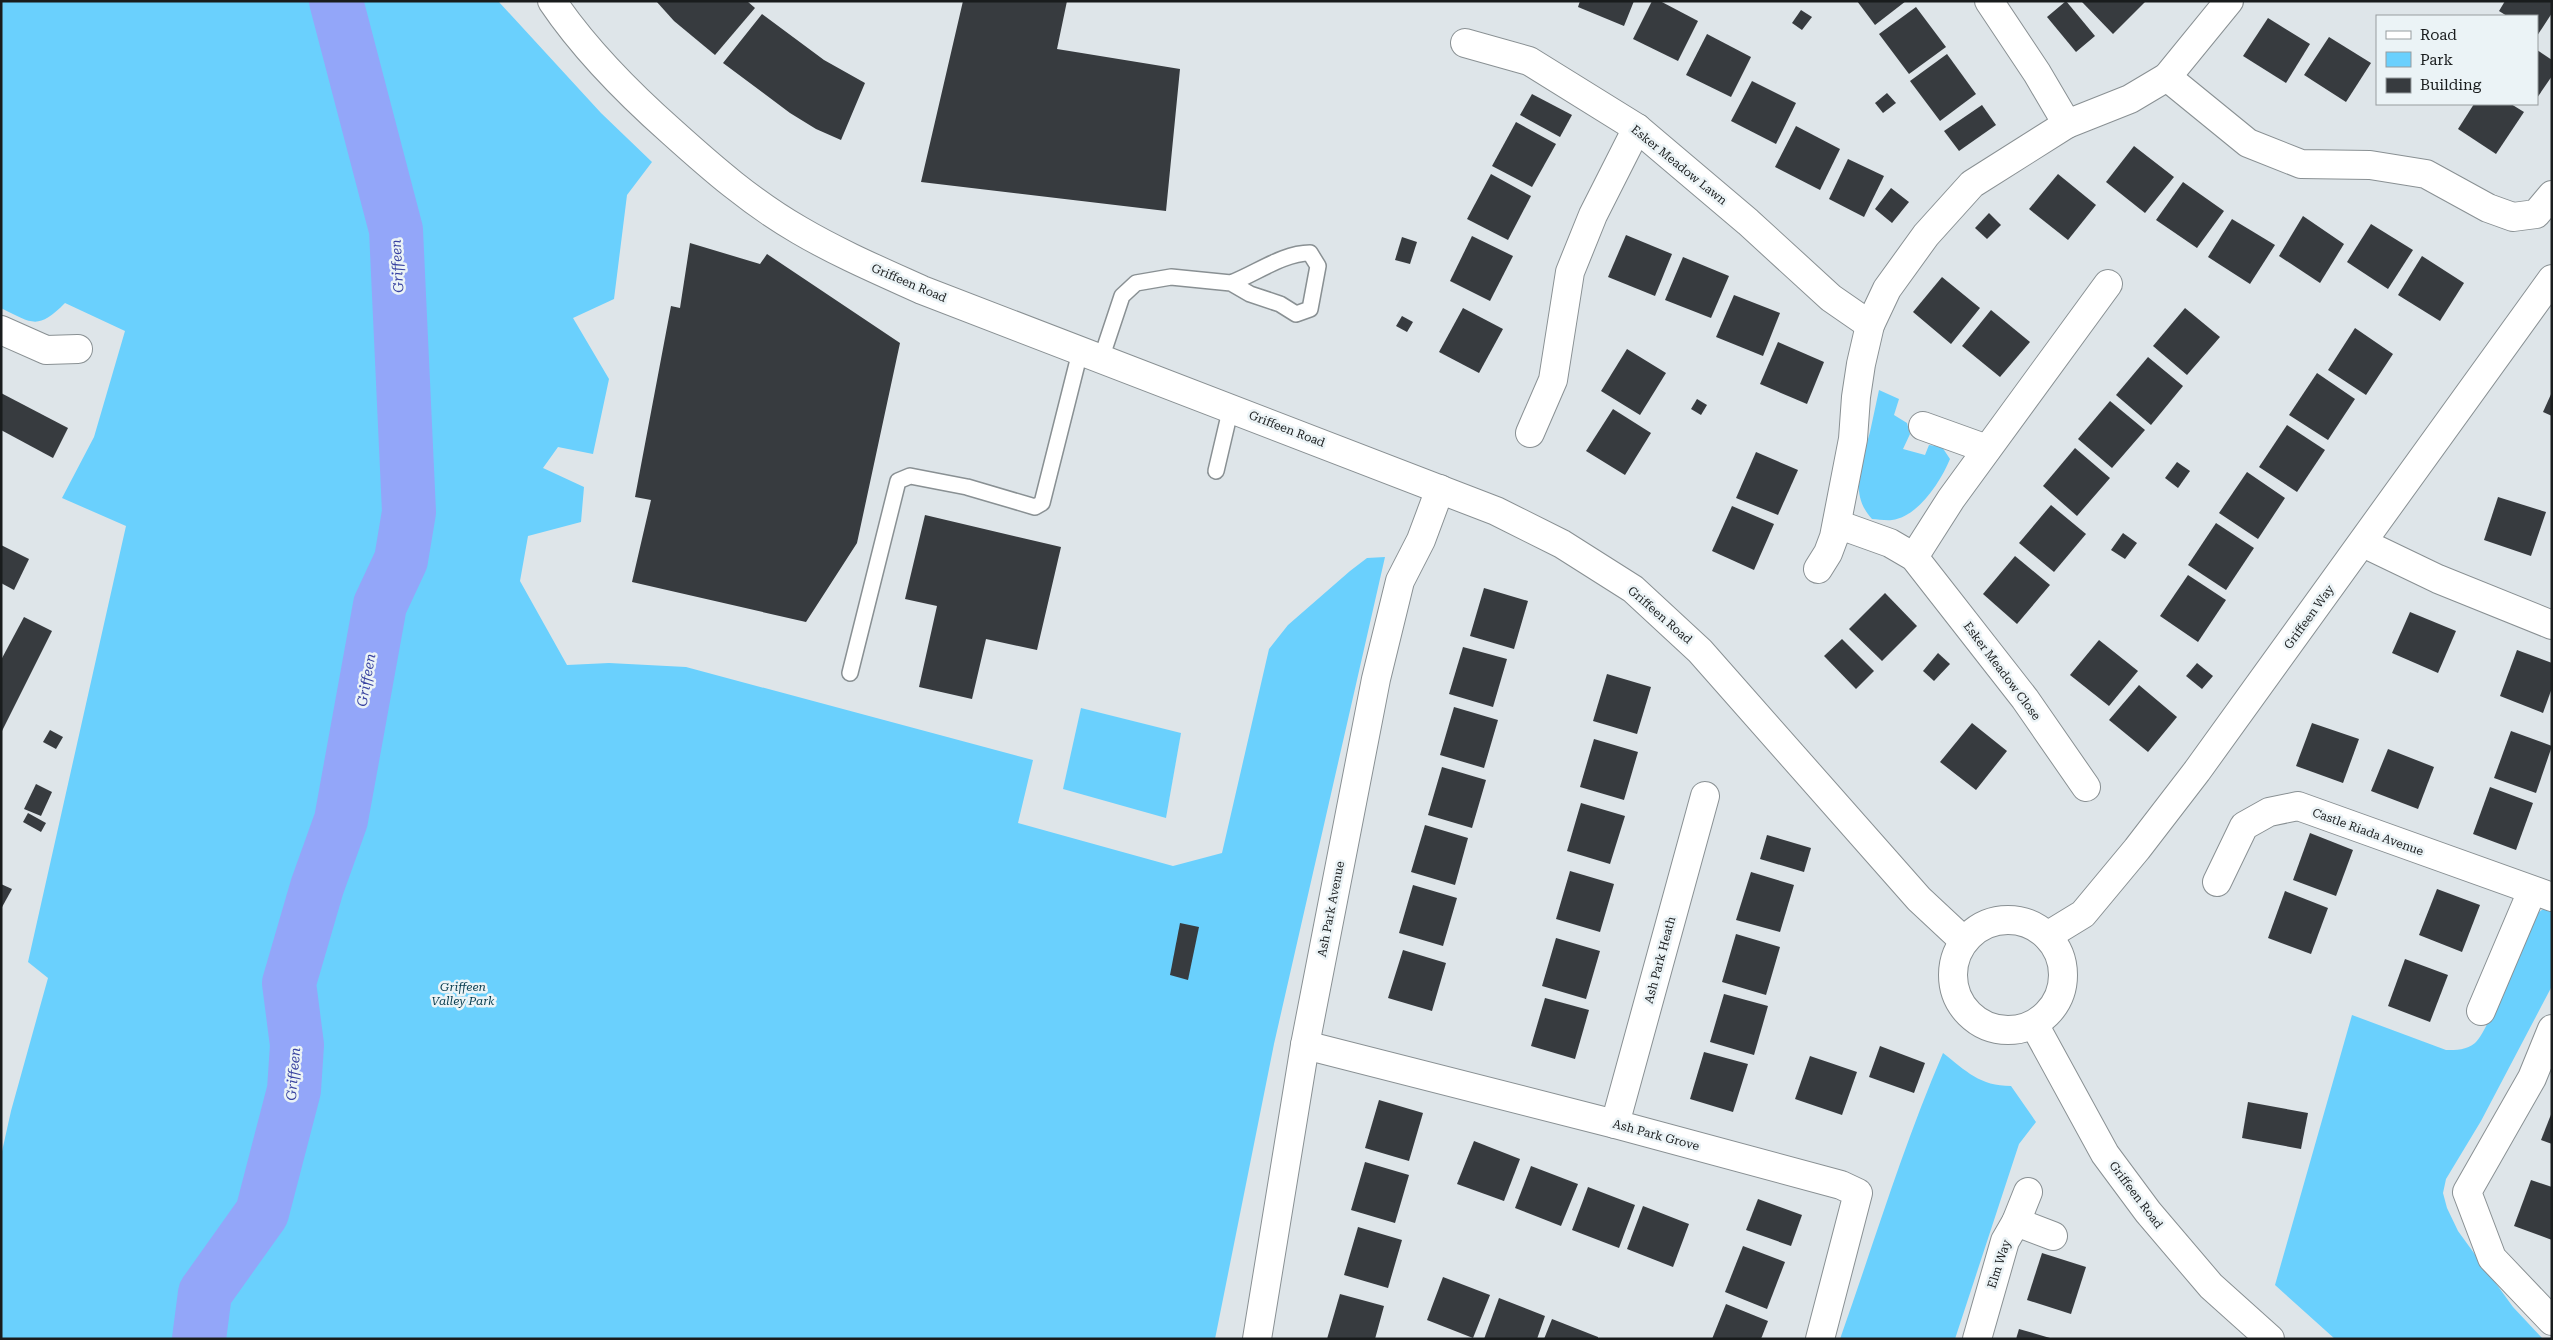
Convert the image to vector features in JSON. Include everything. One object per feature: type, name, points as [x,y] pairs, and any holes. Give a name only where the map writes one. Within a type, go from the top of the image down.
[{"type":"street","name":"Griffeen Road","points":[[552,1],[571,30],[639,102],[724,177],[760,205],[798,230],[849,257],[922,290],[1496,510],[1562,544],[1633,589],[1700,651],[1919,899],[1964,941]]},
{"type":"street","points":[[1989,1],[2037,73],[2067,124]]},
{"type":"street","points":[[1818,569],[1828,553],[1837,524],[1853,439],[1856,397],[1870,325],[1887,289],[1926,235],[1972,184],[2067,124],[2130,100],[2167,77],[2229,1]]},
{"type":"street","name":"Esker Meadow Lawn","points":[[1466,43],[1529,61],[1637,128],[1748,222],[1832,298],[1870,325]]},
{"type":"street","points":[[2167,77],[2248,143],[2301,164],[2370,165],[2426,174],[2488,208],[2513,217],[2536,214],[2552,195]]},
{"type":"street","points":[[1530,433],[1553,380],[1570,272],[1593,215],[1637,128]]},
{"type":"street","name":"Griffeen Way","points":[[2047,936],[2083,914],[2197,771],[2552,279]]},
{"type":"street","points":[[1914,557],[1951,499],[2108,284]]},
{"type":"street","points":[[1,330],[46,350],[78,349]]},
{"type":"street","points":[[1923,426],[1987,450]]},
{"type":"street","name":"Ash Park Avenue","points":[[1257,1339],[1305,1045],[1376,679],[1400,581],[1421,540],[1440,489]]},
{"type":"street","name":"Esker Meadow Close","points":[[1837,524],[1890,543],[1914,557],[2025,699],[2086,787]]},
{"type":"street","points":[[2363,543],[2438,578],[2552,625]]},
{"type":"street","name":"Ash Park Heath","points":[[1615,1124],[1705,796]]},
{"type":"street","name":"Castle Riada Avenue","points":[[2217,882],[2244,826],[2269,812],[2298,806],[2542,894]]},
{"type":"street","points":[[2481,1011],[2542,894]]},
{"type":"street","points":[[2015,920],[2032,926],[2047,936],[2057,950],[2062,966],[2062,984],[2058,1000],[2048,1014],[2035,1026],[2016,1030],[1997,1029],[1979,1022],[1964,1010],[1955,993],[1952,974],[1956,956],[1964,941],[1980,928],[1997,921],[2015,920]]},
{"type":"street","name":"Griffeen Road","points":[[2035,1026],[2105,1154],[2148,1212],[2211,1286],[2270,1339]]},
{"type":"street","points":[[2552,1029],[2532,1078],[2466,1192],[2492,1258],[2552,1321]]},
{"type":"street","name":"Ash Park Grove","points":[[1305,1045],[1615,1124],[1841,1185],[1858,1193],[1820,1339]]},
{"type":"street","name":"Elm Way","points":[[1977,1339],[2005,1241],[2016,1222],[2028,1192]]},
{"type":"street","points":[[2016,1222],[2053,1236]]},
{"type":"lane","points":[[850,673],[898,481],[910,476],[967,487],[1035,506],[1042,503],[1090,355],[1122,296],[1136,283],[1171,277],[1231,283],[1250,294],[1280,304],[1296,314],[1310,309],[1318,266],[1310,253],[1296,253],[1255,274],[1231,283]]},
{"type":"lane","points":[[1216,471],[1231,407]]},
{"type":"green space","name":"Griffeen Valley Park","points":[[1,1],[498,1],[601,113],[652,162],[627,195],[614,299],[573,318],[609,379],[593,454],[558,447],[543,468],[584,487],[581,522],[528,536],[520,581],[567,665],[609,663],[686,667],[1033,760],[1018,823],[1173,866],[1222,853],[1269,649],[1288,625],[1350,571],[1367,558],[1385,557],[1274,1044],[1215,1339],[1,1339],[1,1156],[11,1111],[48,978],[28,962],[126,526],[62,498],[94,437],[125,331],[65,303],[56,312],[41,321],[35,322],[28,321],[1,308]]},
{"type":"green space","points":[[1879,390],[1899,399],[1894,415],[1907,423],[1910,434],[1903,449],[1925,455],[1929,445],[1942,447],[1950,459],[1935,487],[1927,497],[1911,512],[1890,520],[1872,519],[1860,499],[1859,488],[1861,466]]},
{"type":"green space","points":[[1081,708],[1181,733],[1166,818],[1063,789]]},
{"type":"green space","points":[[2545,908],[2552,908],[2552,986],[2481,1121],[2446,1179],[2443,1193],[2447,1208],[2458,1231],[2513,1307],[2543,1339],[2335,1339],[2275,1285],[2352,1015],[2446,1050],[2461,1049],[2472,1045],[2481,1035],[2489,1021],[2531,917]]},
{"type":"green space","points":[[1943,1053],[1966,1071],[1982,1080],[2011,1086],[2036,1122],[2019,1144],[1955,1339],[1840,1339],[1902,1159]]},
{"type":"building","points":[[656,1],[747,1],[755,8],[715,55],[674,21]]},
{"type":"building","points":[[963,1],[1067,1],[1057,49],[1180,69],[1166,211],[921,182]]},
{"type":"building","points":[[1580,1],[1634,1],[1624,26],[1578,7]]},
{"type":"building","points":[[1652,1],[1660,1],[1698,21],[1678,61],[1633,39]]},
{"type":"building","points":[[1857,1],[1906,1],[1875,25]]},
{"type":"building","points":[[2066,1],[2095,36],[2076,52],[2047,17]]},
{"type":"building","points":[[2081,1],[2146,1],[2113,34]]},
{"type":"building","points":[[2505,1],[2552,1],[2552,13],[2538,34],[2538,15],[2505,15],[2499,11]]},
{"type":"building","points":[[1916,7],[1946,47],[1909,74],[1879,34]]},
{"type":"building","points":[[1801,10],[1812,17],[1802,30],[1792,23]]},
{"type":"building","points":[[762,14],[824,60],[865,83],[841,140],[816,129],[790,113],[723,63]]},
{"type":"building","points":[[2268,18],[2310,44],[2286,83],[2243,56]]},
{"type":"building","points":[[1707,34],[1751,57],[1731,97],[1686,75]]},
{"type":"building","points":[[2329,37],[2371,63],[2346,102],[2304,75]]},
{"type":"building","points":[[2538,51],[2552,60],[2552,76],[2538,97]]},
{"type":"building","points":[[1947,54],[1976,94],[1940,121],[1910,81]]},
{"type":"building","points":[[1752,81],[1796,103],[1776,144],[1731,121]]},
{"type":"building","points":[[1887,93],[1896,103],[1883,113],[1875,103]]},
{"type":"building","points":[[1532,94],[1572,115],[1560,137],[1520,115]]},
{"type":"building","points":[[1982,105],[1996,125],[1959,151],[1944,131]]},
{"type":"building","points":[[2473,105],[2513,105],[2524,112],[2496,154],[2458,129]]},
{"type":"building","points":[[1516,122],[1556,144],[1532,187],[1492,166]]},
{"type":"building","points":[[1796,126],[1840,149],[1820,190],[1775,167]]},
{"type":"building","points":[[2134,146],[2174,177],[2145,213],[2106,182]]},
{"type":"building","points":[[1848,159],[1884,176],[1864,217],[1829,199]]},
{"type":"building","points":[[1491,174],[1531,196],[1508,240],[1467,219]]},
{"type":"building","points":[[2058,174],[2096,205],[2068,240],[2029,209]]},
{"type":"building","points":[[2183,182],[2224,211],[2197,248],[2156,220]]},
{"type":"building","points":[[1891,188],[1909,202],[1892,223],[1875,209]]},
{"type":"building","points":[[1989,213],[2001,225],[1987,239],[1975,228]]},
{"type":"building","points":[[2303,216],[2344,244],[2320,283],[2279,256]]},
{"type":"building","points":[[2232,219],[2275,245],[2250,284],[2208,257]]},
{"type":"building","points":[[2371,224],[2413,250],[2388,289],[2347,262]]},
{"type":"building","points":[[1626,235],[1672,254],[1655,296],[1608,277]]},
{"type":"building","points":[[1472,236],[1513,256],[1490,301],[1450,281]]},
{"type":"building","points":[[1402,237],[1417,242],[1410,264],[1395,260]]},
{"type":"building","points":[[690,243],[760,264],[767,254],[900,343],[857,543],[806,622],[632,582],[651,500],[635,497],[671,306],[680,308]]},
{"type":"building","points":[[2422,256],[2464,283],[2440,321],[2398,295]]},
{"type":"building","points":[[1683,257],[1729,276],[1711,318],[1665,300]]},
{"type":"building","points":[[1942,277],[1980,308],[1951,344],[1913,312]]},
{"type":"building","points":[[1734,295],[1780,313],[1763,356],[1716,337]]},
{"type":"building","points":[[1463,308],[1503,329],[1479,373],[1439,352]]},
{"type":"building","points":[[2185,308],[2220,337],[2187,375],[2153,346]]},
{"type":"building","points":[[1991,310],[2030,342],[2000,377],[1962,346]]},
{"type":"building","points":[[1402,316],[1413,322],[1407,332],[1396,326]]},
{"type":"building","points":[[2355,328],[2393,354],[2366,395],[2328,370]]},
{"type":"building","points":[[1778,342],[1824,362],[1807,404],[1760,384]]},
{"type":"building","points":[[1627,349],[1666,373],[1640,415],[1601,391]]},
{"type":"building","points":[[2148,357],[2183,386],[2151,425],[2116,395]]},
{"type":"building","points":[[2317,373],[2355,399],[2328,440],[2289,415]]},
{"type":"building","points":[[2552,392],[2552,416],[2543,412]]},
{"type":"building","points":[[1,393],[68,428],[53,458],[1,430]]},
{"type":"building","points":[[1697,399],[1707,405],[1701,415],[1691,409]]},
{"type":"building","points":[[2110,401],[2145,430],[2112,468],[2078,439]]},
{"type":"building","points":[[1613,409],[1651,433],[1625,475],[1586,451]]},
{"type":"building","points":[[2287,425],[2325,450],[2297,492],[2259,467]]},
{"type":"building","points":[[2075,448],[2110,478],[2077,516],[2043,486]]},
{"type":"building","points":[[1756,452],[1798,470],[1778,515],[1736,498]]},
{"type":"building","points":[[2177,462],[2190,471],[2178,488],[2165,478]]},
{"type":"building","points":[[2247,472],[2285,498],[2258,539],[2219,513]]},
{"type":"building","points":[[2498,497],[2546,512],[2531,556],[2484,540]]},
{"type":"building","points":[[2051,505],[2086,534],[2054,572],[2019,543]]},
{"type":"building","points":[[1732,506],[1774,524],[1754,570],[1712,551]]},
{"type":"building","points":[[925,515],[1061,547],[1037,650],[986,639],[972,699],[919,687],[937,606],[905,599]]},
{"type":"building","points":[[2216,523],[2254,548],[2226,590],[2188,565]]},
{"type":"building","points":[[2123,533],[2137,543],[2125,559],[2111,550]]},
{"type":"building","points":[[1,545],[29,559],[14,590],[1,583]]},
{"type":"building","points":[[2015,556],[2050,585],[2017,624],[1983,594]]},
{"type":"building","points":[[2188,575],[2226,600],[2198,642],[2160,616]]},
{"type":"building","points":[[1484,588],[1528,601],[1514,649],[1470,636]]},
{"type":"building","points":[[1885,593],[1917,626],[1882,661],[1849,629]]},
{"type":"building","points":[[2410,612],[2456,631],[2438,673],[2392,653]]},
{"type":"building","points":[[24,617],[52,631],[1,733],[1,660]]},
{"type":"building","points":[[1842,639],[1874,671],[1856,689],[1824,656]]},
{"type":"building","points":[[2099,640],[2138,671],[2109,706],[2070,675]]},
{"type":"building","points":[[1463,647],[1507,659],[1493,707],[1449,694]]},
{"type":"building","points":[[2517,650],[2552,663],[2552,688],[2543,713],[2500,696]]},
{"type":"building","points":[[1938,653],[1950,664],[1934,681],[1923,671]]},
{"type":"building","points":[[2197,663],[2213,676],[2202,689],[2186,676]]},
{"type":"building","points":[[1607,674],[1651,687],[1637,734],[1593,721]]},
{"type":"building","points":[[2139,685],[2177,717],[2148,752],[2109,720]]},
{"type":"building","points":[[1454,707],[1498,720],[1484,768],[1440,755]]},
{"type":"building","points":[[1972,723],[2007,751],[1976,790],[1940,762]]},
{"type":"building","points":[[2312,723],[2359,739],[2343,783],[2296,766]]},
{"type":"building","points":[[50,730],[63,737],[56,749],[43,742]]},
{"type":"building","points":[[2511,731],[2552,746],[2536,793],[2494,778]]},
{"type":"building","points":[[1594,739],[1638,752],[1624,800],[1580,787]]},
{"type":"building","points":[[2388,749],[2434,767],[2418,809],[2371,791]]},
{"type":"building","points":[[1442,767],[1486,780],[1472,828],[1428,815]]},
{"type":"building","points":[[36,784],[52,792],[41,816],[24,809]]},
{"type":"building","points":[[2490,787],[2533,803],[2516,850],[2473,834]]},
{"type":"building","points":[[1581,803],[1625,816],[1610,864],[1567,851]]},
{"type":"building","points":[[28,813],[46,823],[41,832],[23,822]]},
{"type":"building","points":[[1425,825],[1468,838],[1455,885],[1411,872]]},
{"type":"building","points":[[2310,833],[2353,850],[2336,896],[2293,880]]},
{"type":"building","points":[[1767,835],[1811,848],[1804,872],[1760,859]]},
{"type":"building","points":[[1570,871],[1614,884],[1600,932],[1556,919]]},
{"type":"building","points":[[1751,872],[1794,885],[1780,932],[1736,920]]},
{"type":"building","points":[[1,884],[12,889],[1,909]]},
{"type":"building","points":[[1413,885],[1457,898],[1443,946],[1399,933]]},
{"type":"building","points":[[2437,889],[2480,905],[2462,952],[2419,935]]},
{"type":"building","points":[[2285,891],[2328,908],[2311,954],[2268,938]]},
{"type":"building","points":[[1180,923],[1199,927],[1188,980],[1170,975]]},
{"type":"building","points":[[1736,934],[1780,947],[1766,995],[1722,982]]},
{"type":"building","points":[[1556,938],[1600,951],[1586,999],[1542,986]]},
{"type":"building","points":[[1403,950],[1446,963],[1432,1011],[1388,998]]},
{"type":"building","points":[[2405,959],[2448,975],[2430,1022],[2388,1006]]},
{"type":"building","points":[[1724,994],[1768,1006],[1754,1055],[1710,1042]]},
{"type":"building","points":[[1545,998],[1589,1010],[1575,1059],[1531,1046]]},
{"type":"building","points":[[1880,1046],[1925,1063],[1914,1093],[1869,1077]]},
{"type":"building","points":[[1704,1052],[1748,1064],[1733,1112],[1690,1099]]},
{"type":"building","points":[[1810,1056],[1857,1072],[1842,1115],[1795,1099]]},
{"type":"building","points":[[1379,1100],[1423,1113],[1409,1161],[1365,1148]]},
{"type":"building","points":[[2248,1102],[2308,1113],[2301,1149],[2242,1138]]},
{"type":"building","points":[[2552,1112],[2552,1144],[2541,1140]]},
{"type":"building","points":[[1474,1141],[1520,1159],[1504,1201],[1457,1184]]},
{"type":"building","points":[[1365,1162],[1409,1175],[1395,1223],[1351,1210]]},
{"type":"building","points":[[1531,1166],[1578,1184],[1561,1226],[1515,1208]]},
{"type":"building","points":[[2531,1180],[2552,1187],[2552,1240],[2514,1226]]},
{"type":"building","points":[[1588,1187],[1635,1205],[1619,1248],[1572,1230]]},
{"type":"building","points":[[1758,1199],[1802,1215],[1791,1246],[1746,1230]]},
{"type":"building","points":[[1643,1206],[1689,1224],[1673,1267],[1627,1249]]},
{"type":"building","points":[[1358,1227],[1402,1240],[1388,1288],[1344,1275]]},
{"type":"building","points":[[1743,1246],[1785,1262],[1767,1309],[1725,1292]]},
{"type":"building","points":[[2042,1253],[2086,1267],[2071,1314],[2027,1300]]},
{"type":"building","points":[[1443,1277],[1490,1295],[1473,1338],[1427,1320]]},
{"type":"building","points":[[1340,1294],[1384,1306],[1375,1339],[1327,1339]]},
{"type":"building","points":[[1499,1298],[1545,1316],[1537,1339],[1484,1339]]},
{"type":"building","points":[[1726,1304],[1768,1321],[1761,1339],[1712,1339]]},
{"type":"building","points":[[1552,1319],[1598,1337],[1598,1339],[1544,1339]]},
{"type":"building","points":[[2019,1329],[2050,1338],[2050,1339],[2016,1339]]},
{"type":"waterway","name":"Griffeen","points":[[199,1339],[205,1293],[262,1213],[294,1090],[297,1045],[289,983],[317,887],[341,820],[380,605],[401,560],[409,512],[396,230],[336,1]]}]
